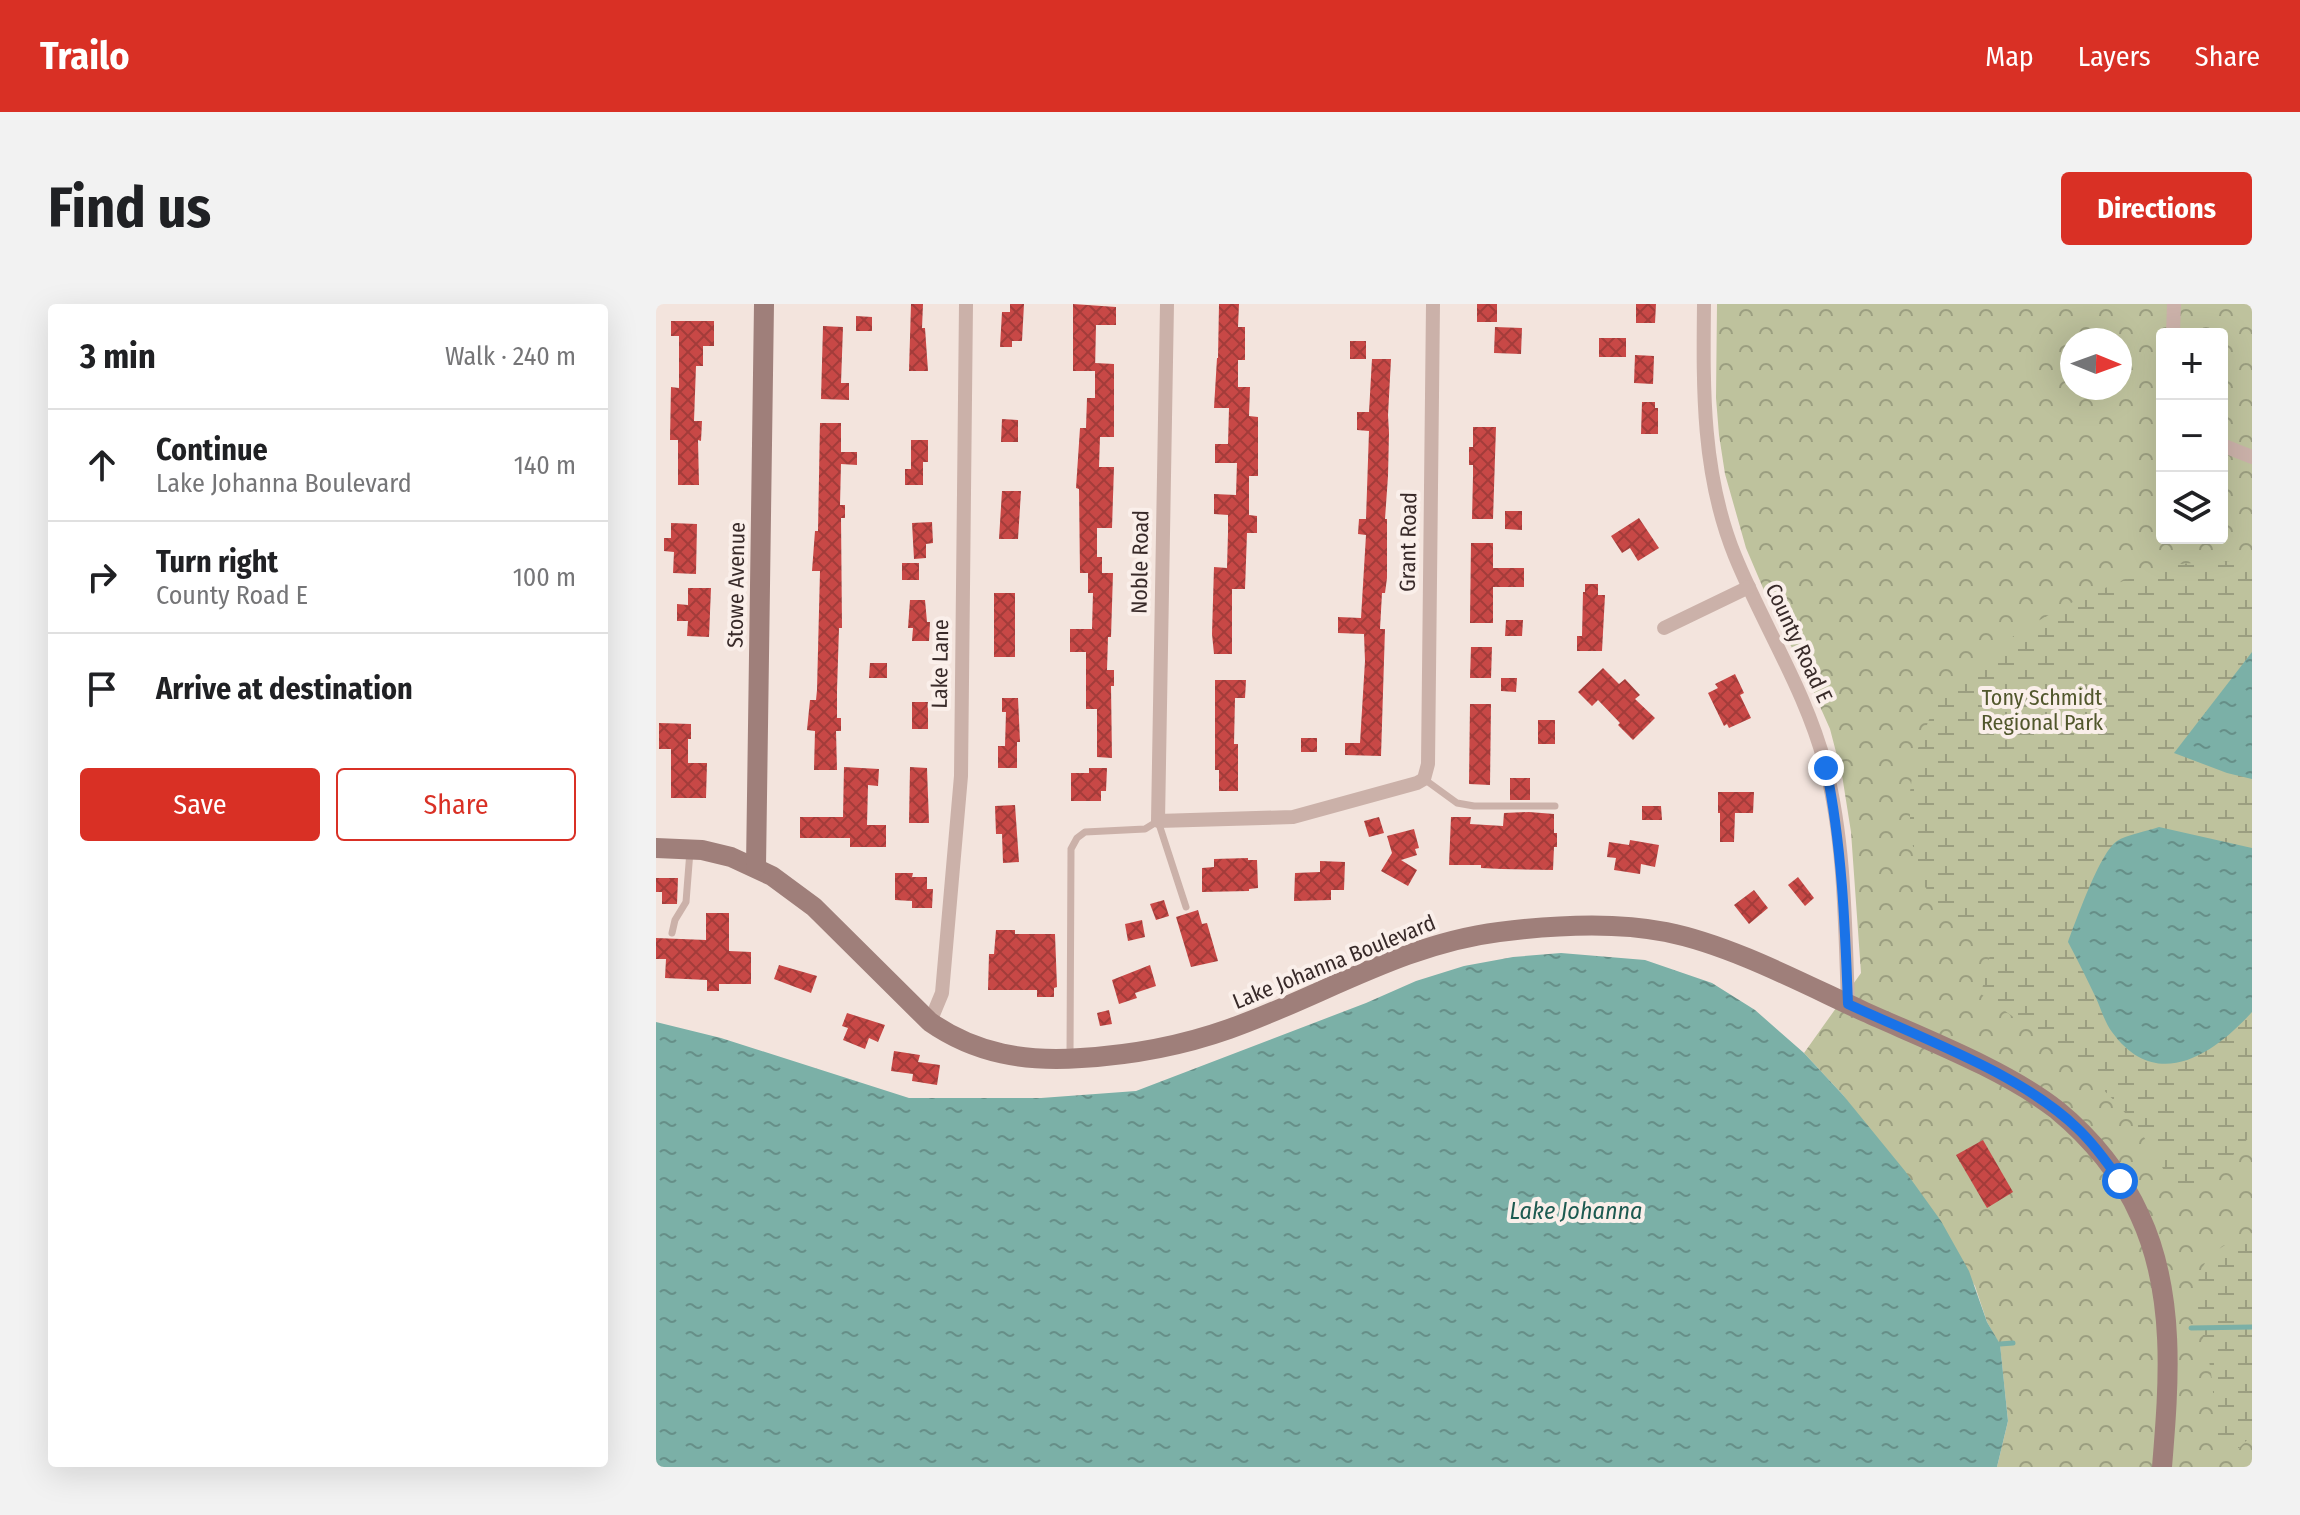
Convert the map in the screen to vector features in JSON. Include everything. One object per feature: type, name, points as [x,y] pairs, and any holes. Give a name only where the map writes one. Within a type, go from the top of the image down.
[{"type":"street","name":"Stowe Avenue","points":[[756,867],[764,304]]},
{"type":"street","name":"Lake Lane","points":[[930,1022],[942,993],[961,776],[966,304]]},
{"type":"street","name":"Noble Road","points":[[1158,821],[1167,304]]},
{"type":"street","name":"Grant Road","points":[[1424,779],[1428,764],[1433,304]]},
{"type":"street","name":"County Road E","points":[[1704,304],[1703,395],[1713,481],[1734,553],[1814,729],[1826,768],[1840,854],[1848,1004]]},
{"type":"street","points":[[2173,328],[2174,304]]},
{"type":"street","points":[[2228,447],[2252,457]]},
{"type":"street","points":[[1664,628],[1749,587]]},
{"type":"street","points":[[1158,821],[1293,817],[1424,779]]},
{"type":"street","name":"Lake Johanna Boulevard","points":[[656,848],[690,849],[731,857],[756,867],[814,907],[930,1022],[978,1048],[1006,1056],[1034,1059],[1143,1052],[1188,1042],[1233,1028],[1413,952],[1456,940],[1524,929],[1612,927],[1665,932],[1705,942],[1996,1073],[2048,1104],[2078,1128],[2102,1155],[2140,1214],[2161,1279],[2166,1308],[2167,1356],[2162,1467]]},
{"type":"lane","points":[[1424,779],[1457,803],[1474,806],[1555,806]]},
{"type":"lane","points":[[1070,1059],[1071,849],[1077,838],[1085,832],[1145,829],[1158,821],[1186,907]]},
{"type":"lane","points":[[672,933],[675,920],[686,902],[690,849]]},
{"type":"green space","name":"Tony Schmidt Regional Park","points":[[1717,304],[2252,304],[2252,1467],[1997,1467],[2008,1421],[2000,1345],[1987,1322],[1975,1286],[1843,1095],[1804,1053],[1861,973],[1851,832],[1842,775],[1830,729],[1746,548],[1725,474],[1716,398]]},
{"type":"green space","points":[[2252,562],[2252,1134],[2199,1193],[2188,1200],[2181,1200],[2154,1152],[2120,1106],[2063,1054],[1981,994],[1991,950],[1977,931],[1939,906],[1920,880],[1910,832],[1910,792],[1915,756],[1932,712],[1958,678],[2023,629],[2084,596],[2139,575],[2180,564]]},
{"type":"green space","points":[[2252,1233],[2252,1435],[2239,1448],[2228,1450],[2219,1439],[2216,1426],[2210,1366],[2198,1309],[2198,1285],[2203,1266],[2214,1253]]},
{"type":"water","points":[[2252,652],[2252,779],[2174,753]]},
{"type":"water","points":[[2159,827],[2252,848],[2252,1012],[2220,1042],[2202,1053],[2184,1061],[2165,1064],[2147,1061],[2129,1050],[2112,1032],[2068,942],[2089,888],[2110,848],[2121,839]]},
{"type":"water","name":"Lake Johanna","points":[[1561,953],[1645,960],[1712,983],[1755,1010],[1804,1053],[1843,1095],[1941,1221],[1969,1271],[1987,1322],[2000,1344],[2008,1421],[1997,1467],[656,1467],[656,1022],[721,1038],[909,1098],[1041,1098],[1136,1091],[1416,981],[1464,966],[1513,957]]},
{"type":"building","points":[[911,304],[923,304],[922,328],[925,328],[928,371],[909,371]]},
{"type":"building","points":[[1010,304],[1024,304],[1022,341],[1012,341],[1012,347],[1000,347],[1002,312],[1010,312]]},
{"type":"building","points":[[1073,304],[1116,307],[1116,325],[1096,325],[1095,371],[1073,371]]},
{"type":"building","points":[[1219,304],[1239,304],[1238,327],[1245,327],[1245,360],[1238,360],[1238,387],[1250,387],[1249,416],[1258,417],[1258,476],[1249,476],[1249,515],[1257,516],[1257,533],[1247,533],[1245,589],[1232,589],[1232,654],[1214,654],[1212,634],[1214,567],[1227,568],[1228,533],[1228,515],[1214,514],[1214,494],[1236,495],[1237,463],[1215,463],[1215,444],[1228,444],[1229,408],[1214,408]]},
{"type":"building","points":[[1477,304],[1497,304],[1497,322],[1477,322]]},
{"type":"building","points":[[1636,304],[1656,304],[1655,323],[1636,323]]},
{"type":"building","points":[[856,316],[872,317],[872,331],[856,331]]},
{"type":"building","points":[[671,321],[714,321],[714,346],[703,346],[703,366],[696,366],[694,421],[702,421],[701,441],[698,440],[699,485],[678,485],[678,440],[670,440],[671,387],[679,388],[679,336],[671,336]]},
{"type":"building","points":[[823,326],[843,327],[841,383],[849,383],[849,400],[821,399]]},
{"type":"building","points":[[1495,327],[1522,328],[1521,354],[1494,353]]},
{"type":"building","points":[[1599,338],[1626,338],[1626,357],[1599,357]]},
{"type":"building","points":[[1350,341],[1366,341],[1366,359],[1350,359]]},
{"type":"building","points":[[1635,355],[1654,356],[1653,384],[1634,383]]},
{"type":"building","points":[[1372,359],[1391,359],[1385,519],[1387,578],[1385,593],[1382,593],[1380,629],[1385,629],[1381,756],[1345,755],[1345,743],[1360,743],[1364,634],[1338,633],[1338,617],[1361,618],[1366,535],[1358,534],[1359,519],[1366,519],[1369,431],[1357,430],[1357,412],[1369,412]]},
{"type":"building","points":[[1095,363],[1114,364],[1114,437],[1100,437],[1099,467],[1114,467],[1112,528],[1097,528],[1097,557],[1102,557],[1102,573],[1113,573],[1107,670],[1114,670],[1114,686],[1111,686],[1112,758],[1097,757],[1097,709],[1086,709],[1086,652],[1070,652],[1070,629],[1092,629],[1093,593],[1088,593],[1088,573],[1080,573],[1079,489],[1076,488],[1080,428],[1086,428],[1087,398],[1095,398]]},
{"type":"building","points":[[1642,402],[1655,402],[1655,408],[1658,408],[1658,434],[1641,434]]},
{"type":"building","points":[[1002,419],[1018,420],[1018,442],[1001,442]]},
{"type":"building","points":[[820,423],[841,423],[841,452],[857,452],[857,465],[841,464],[840,505],[845,505],[845,518],[841,518],[842,628],[839,628],[837,718],[841,718],[841,731],[836,731],[837,770],[814,770],[815,731],[807,730],[810,700],[816,700],[817,690],[820,571],[812,571],[815,531],[818,531]]},
{"type":"building","points":[[1473,427],[1496,427],[1493,519],[1472,519],[1473,465],[1469,465],[1469,447],[1473,447]]},
{"type":"building","points":[[911,440],[928,440],[928,462],[923,462],[923,485],[905,485],[905,469],[911,469]]},
{"type":"building","points":[[1002,491],[1021,491],[1018,539],[999,539]]},
{"type":"building","points":[[1505,511],[1522,511],[1522,530],[1505,529]]},
{"type":"building","points":[[1639,518],[1659,548],[1638,561],[1630,548],[1622,553],[1611,536]]},
{"type":"building","points":[[932,522],[933,543],[926,544],[926,558],[914,559],[912,523]]},
{"type":"building","points":[[671,523],[697,524],[696,574],[673,573],[674,552],[664,551],[664,538],[671,538]]},
{"type":"building","points":[[1471,543],[1493,543],[1493,568],[1524,568],[1524,587],[1493,587],[1493,623],[1470,623]]},
{"type":"building","points":[[902,563],[919,563],[919,580],[902,580]]},
{"type":"building","points":[[1585,584],[1598,584],[1598,595],[1605,595],[1602,651],[1577,651],[1577,636],[1582,636]]},
{"type":"building","points":[[688,588],[711,588],[709,637],[687,636],[688,621],[677,621],[677,604],[688,605]]},
{"type":"building","points":[[994,593],[1015,593],[1015,657],[994,657]]},
{"type":"building","points":[[910,600],[925,600],[927,622],[930,622],[929,641],[912,641],[913,628],[908,628]]},
{"type":"building","points":[[1506,620],[1523,620],[1522,636],[1505,636]]},
{"type":"building","points":[[1471,647],[1492,647],[1491,678],[1470,678]]},
{"type":"building","points":[[870,663],[887,663],[887,678],[869,678]]},
{"type":"building","points":[[1603,668],[1619,684],[1625,679],[1640,695],[1635,699],[1655,718],[1633,740],[1598,700],[1592,706],[1578,692]]},
{"type":"building","points":[[1735,674],[1744,693],[1740,695],[1751,718],[1729,728],[1727,724],[1724,726],[1708,693],[1718,688],[1715,684]]},
{"type":"building","points":[[1501,678],[1517,678],[1516,692],[1501,691]]},
{"type":"building","points":[[1215,680],[1246,680],[1245,698],[1235,698],[1234,744],[1238,744],[1238,791],[1219,791],[1219,770],[1215,770]]},
{"type":"building","points":[[1002,698],[1018,698],[1020,742],[1017,742],[1017,768],[998,768],[998,746],[1005,746],[1006,712],[1002,712]]},
{"type":"building","points":[[912,702],[928,702],[928,729],[912,729]]},
{"type":"building","points":[[1470,704],[1491,704],[1490,785],[1469,784]]},
{"type":"building","points":[[1538,720],[1555,720],[1555,744],[1538,744]]},
{"type":"building","points":[[659,723],[691,724],[688,763],[707,763],[706,798],[671,798],[671,749],[659,749]]},
{"type":"building","points":[[1301,738],[1317,738],[1317,752],[1301,752]]},
{"type":"building","points":[[844,767],[879,769],[878,786],[868,785],[867,825],[886,825],[886,847],[850,847],[850,838],[800,838],[800,817],[843,817]]},
{"type":"building","points":[[910,767],[927,768],[929,823],[909,823]]},
{"type":"building","points":[[1089,768],[1107,768],[1106,791],[1101,791],[1101,801],[1071,801],[1071,773],[1089,773]]},
{"type":"building","points":[[1510,778],[1530,778],[1530,800],[1510,800]]},
{"type":"building","points":[[1718,792],[1754,792],[1753,813],[1735,813],[1734,842],[1720,842]]},
{"type":"building","points":[[1015,805],[1019,862],[1003,863],[1002,834],[996,834],[995,806]]},
{"type":"building","points":[[1642,806],[1661,806],[1662,820],[1642,820]]},
{"type":"building","points":[[1504,813],[1554,814],[1557,847],[1554,847],[1553,870],[1449,865],[1451,817],[1471,817],[1470,824],[1503,826]]},
{"type":"building","points":[[1379,817],[1384,833],[1369,837],[1364,821]]},
{"type":"building","points":[[1414,829],[1419,848],[1415,849],[1417,855],[1401,860],[1417,870],[1408,886],[1381,871],[1392,853],[1387,836]]},
{"type":"building","points":[[1630,840],[1659,845],[1655,867],[1641,864],[1640,874],[1614,870],[1616,858],[1607,857],[1609,842],[1629,845]]},
{"type":"building","points":[[1214,859],[1257,860],[1258,888],[1202,892],[1202,868],[1214,867]]},
{"type":"building","points":[[1320,861],[1345,862],[1344,890],[1331,890],[1331,900],[1294,901],[1295,873],[1320,872]]},
{"type":"building","points":[[895,873],[927,877],[927,889],[933,889],[932,908],[912,908],[912,901],[895,900]]},
{"type":"building","points":[[1798,877],[1814,898],[1805,906],[1788,885]]},
{"type":"building","points":[[656,878],[678,878],[677,904],[662,904],[662,892],[656,892]]},
{"type":"building","points":[[1754,890],[1768,908],[1749,924],[1734,905]]},
{"type":"building","points":[[1164,900],[1169,916],[1156,920],[1150,904]]},
{"type":"building","points":[[1198,910],[1202,924],[1207,923],[1218,961],[1191,967],[1176,917]]},
{"type":"building","points":[[706,913],[729,913],[729,951],[751,952],[751,984],[719,984],[719,991],[707,991],[707,980],[665,978],[666,959],[656,959],[656,938],[706,940]]},
{"type":"building","points":[[1142,920],[1145,937],[1128,941],[1125,924]]},
{"type":"building","points":[[996,930],[1015,930],[1015,934],[1055,934],[1057,987],[1054,988],[1054,997],[1037,997],[1037,990],[988,990],[989,954],[994,954]]},
{"type":"building","points":[[779,965],[817,976],[811,993],[774,979]]},
{"type":"building","points":[[1150,965],[1156,986],[1135,993],[1137,998],[1119,1004],[1112,980]]},
{"type":"building","points":[[1109,1010],[1112,1024],[1100,1026],[1097,1013]]},
{"type":"building","points":[[847,1013],[885,1025],[878,1042],[869,1038],[865,1049],[843,1040],[848,1028],[842,1026]]},
{"type":"building","points":[[894,1051],[920,1055],[918,1062],[940,1065],[937,1085],[912,1081],[913,1074],[891,1071]]},
{"type":"building","points":[[1983,1140],[2013,1192],[1987,1208],[1956,1155]]},
{"type":"waterway","points":[[2191,1328],[2252,1327]]},
{"type":"waterway","points":[[2000,1344],[2013,1343]]},
{"type":"route","points":[[1826,768],[1840,854],[1848,1004],[1996,1073],[2048,1104],[2078,1128],[2120,1181]]}]
